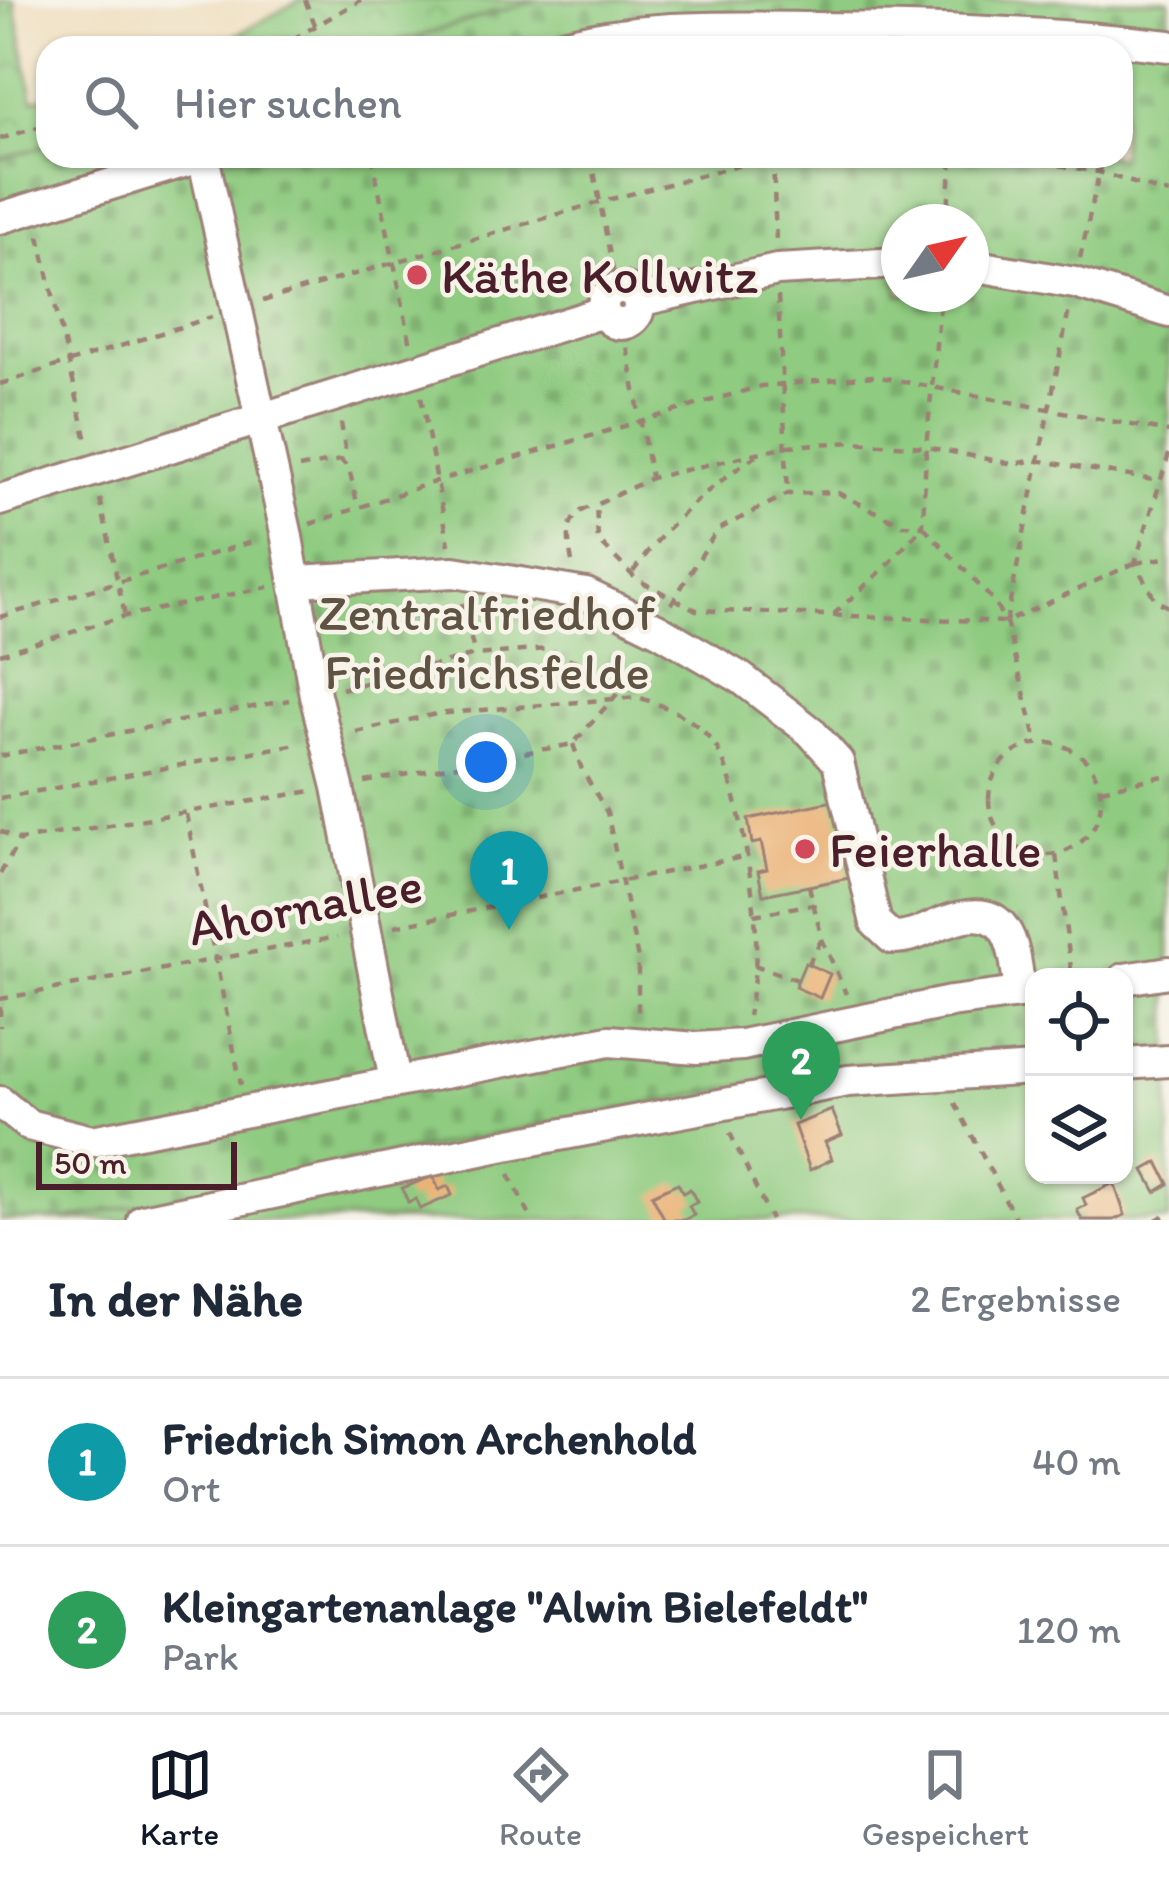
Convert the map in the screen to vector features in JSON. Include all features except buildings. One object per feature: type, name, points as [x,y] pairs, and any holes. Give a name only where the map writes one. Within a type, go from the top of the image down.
[{"type":"lane","points":[[630,36],[766,28],[961,28],[1053,36]]},
{"type":"lane","points":[[1133,43],[1169,46]]},
{"type":"lane","points":[[0,218],[164,168]]},
{"type":"lane","points":[[206,168],[297,581],[315,695],[338,787],[395,1081]]},
{"type":"lane","points":[[0,500],[620,306],[776,270],[881,263]]},
{"type":"lane","points":[[989,268],[1075,283],[1169,312]]},
{"type":"lane","points":[[297,581],[454,572],[586,594],[659,630],[741,678],[810,731],[838,762],[876,923],[892,938],[915,938],[942,922],[975,913],[1000,921],[1014,943],[1025,984]]},
{"type":"lane","points":[[1133,978],[1169,972]]},
{"type":"lane","points":[[0,1102],[28,1125],[92,1141],[609,1041],[697,1048],[742,1045],[951,1002],[1025,992]]},
{"type":"lane","points":[[1133,1063],[1169,1061]]},
{"type":"lane","points":[[143,1220],[848,1081],[1025,1071]]},
{"type":"path","points":[[305,0],[316,27]]},
{"type":"path","points":[[299,36],[362,0]]},
{"type":"path","points":[[0,139],[36,128]]},
{"type":"path","points":[[374,168],[454,572],[475,656]]},
{"type":"path","points":[[593,168],[651,478]]},
{"type":"path","points":[[0,384],[237,309],[729,168]]},
{"type":"path","points":[[774,168],[788,494]]},
{"type":"path","points":[[948,204],[951,168]]},
{"type":"path","points":[[1076,168],[1169,194]]},
{"type":"path","points":[[1006,622],[1100,168]]},
{"type":"path","points":[[40,236],[124,616]]},
{"type":"path","points":[[833,615],[923,526],[938,312]]},
{"type":"path","points":[[0,617],[761,386],[874,376],[1169,432]]},
{"type":"path","points":[[337,394],[345,448],[341,460]]},
{"type":"path","points":[[572,592],[567,538],[570,519],[580,510],[651,478],[787,446],[852,442],[926,447],[1013,464],[1036,460],[1160,481]]},
{"type":"path","points":[[632,574],[676,518],[712,485],[764,451]]},
{"type":"path","points":[[1169,454],[1135,563],[1156,601],[1169,608]]},
{"type":"path","points":[[273,474],[341,460]]},
{"type":"path","points":[[341,460],[349,469],[358,507]]},
{"type":"path","points":[[674,599],[717,530],[788,494],[836,492],[903,525],[923,526],[990,597],[1006,622],[1037,742]]},
{"type":"path","points":[[596,505],[598,540],[632,574],[696,610],[1006,622],[1135,563],[1169,557]]},
{"type":"path","points":[[0,653],[124,616],[297,581]]},
{"type":"path","points":[[0,831],[20,841],[573,744],[651,648]]},
{"type":"path","points":[[0,756],[315,695],[475,656],[548,649],[626,684]]},
{"type":"path","points":[[613,698],[638,697],[695,723],[716,746],[731,785],[753,916],[754,965],[742,1045]]},
{"type":"path","points":[[1037,742],[1071,748],[1085,759],[1101,789],[1101,806],[1086,838],[1056,855],[1038,855],[1006,840],[989,808],[989,790],[1005,758],[1037,742]]},
{"type":"path","points":[[573,744],[607,812],[638,959],[638,1042]]},
{"type":"path","points":[[1101,789],[1169,775]]},
{"type":"path","points":[[187,814],[247,1110]]},
{"type":"path","points":[[0,874],[20,841]]},
{"type":"path","points":[[1056,855],[1071,968]]},
{"type":"path","name":"Ahornallee","points":[[0,1003],[745,857]]},
{"type":"path","points":[[808,886],[821,939],[852,1005],[855,1022]]},
{"type":"path","points":[[753,916],[813,904]]},
{"type":"path","points":[[808,964],[821,939]]},
{"type":"path","points":[[754,965],[798,980]]},
{"type":"path","points":[[0,1003],[0,1027]]},
{"type":"path","points":[[948,1075],[950,1094],[1016,1220]]},
{"type":"path","points":[[720,1105],[771,1220]]},
{"type":"path","points":[[500,1146],[532,1220]]},
{"type":"path","points":[[1156,1220],[1169,1214]]},
{"type":"green space","points":[[0,0],[14,0],[36,99],[36,148],[0,159]]},
{"type":"green space","points":[[300,0],[537,0],[419,36],[235,36]]},
{"type":"green space","name":"Zentralfriedhof Friedrichsfelde","points":[[537,0],[1169,0],[1169,1047],[1133,1049],[1133,968],[1025,968],[1025,1055],[843,1065],[64,1220],[0,1220],[0,159],[36,148],[36,168],[1133,168],[1133,36],[419,36]]},
{"type":"green space","points":[[1169,1047],[1169,1220],[64,1220],[843,1065],[1025,1055],[1025,1184],[1133,1184],[1133,1049]]},
{"type":"place","name":"Käthe Kollwitz","points":[[417,275]]},
{"type":"place","name":"Feierhalle","points":[[805,849]]},
{"type":"place","name":"Friedrich Simon Archenhold","points":[[509,930]]},
{"type":"place","name":"Kleingartenanlage \"Alwin Bielefeldt\"","points":[[801,1120]]}]
